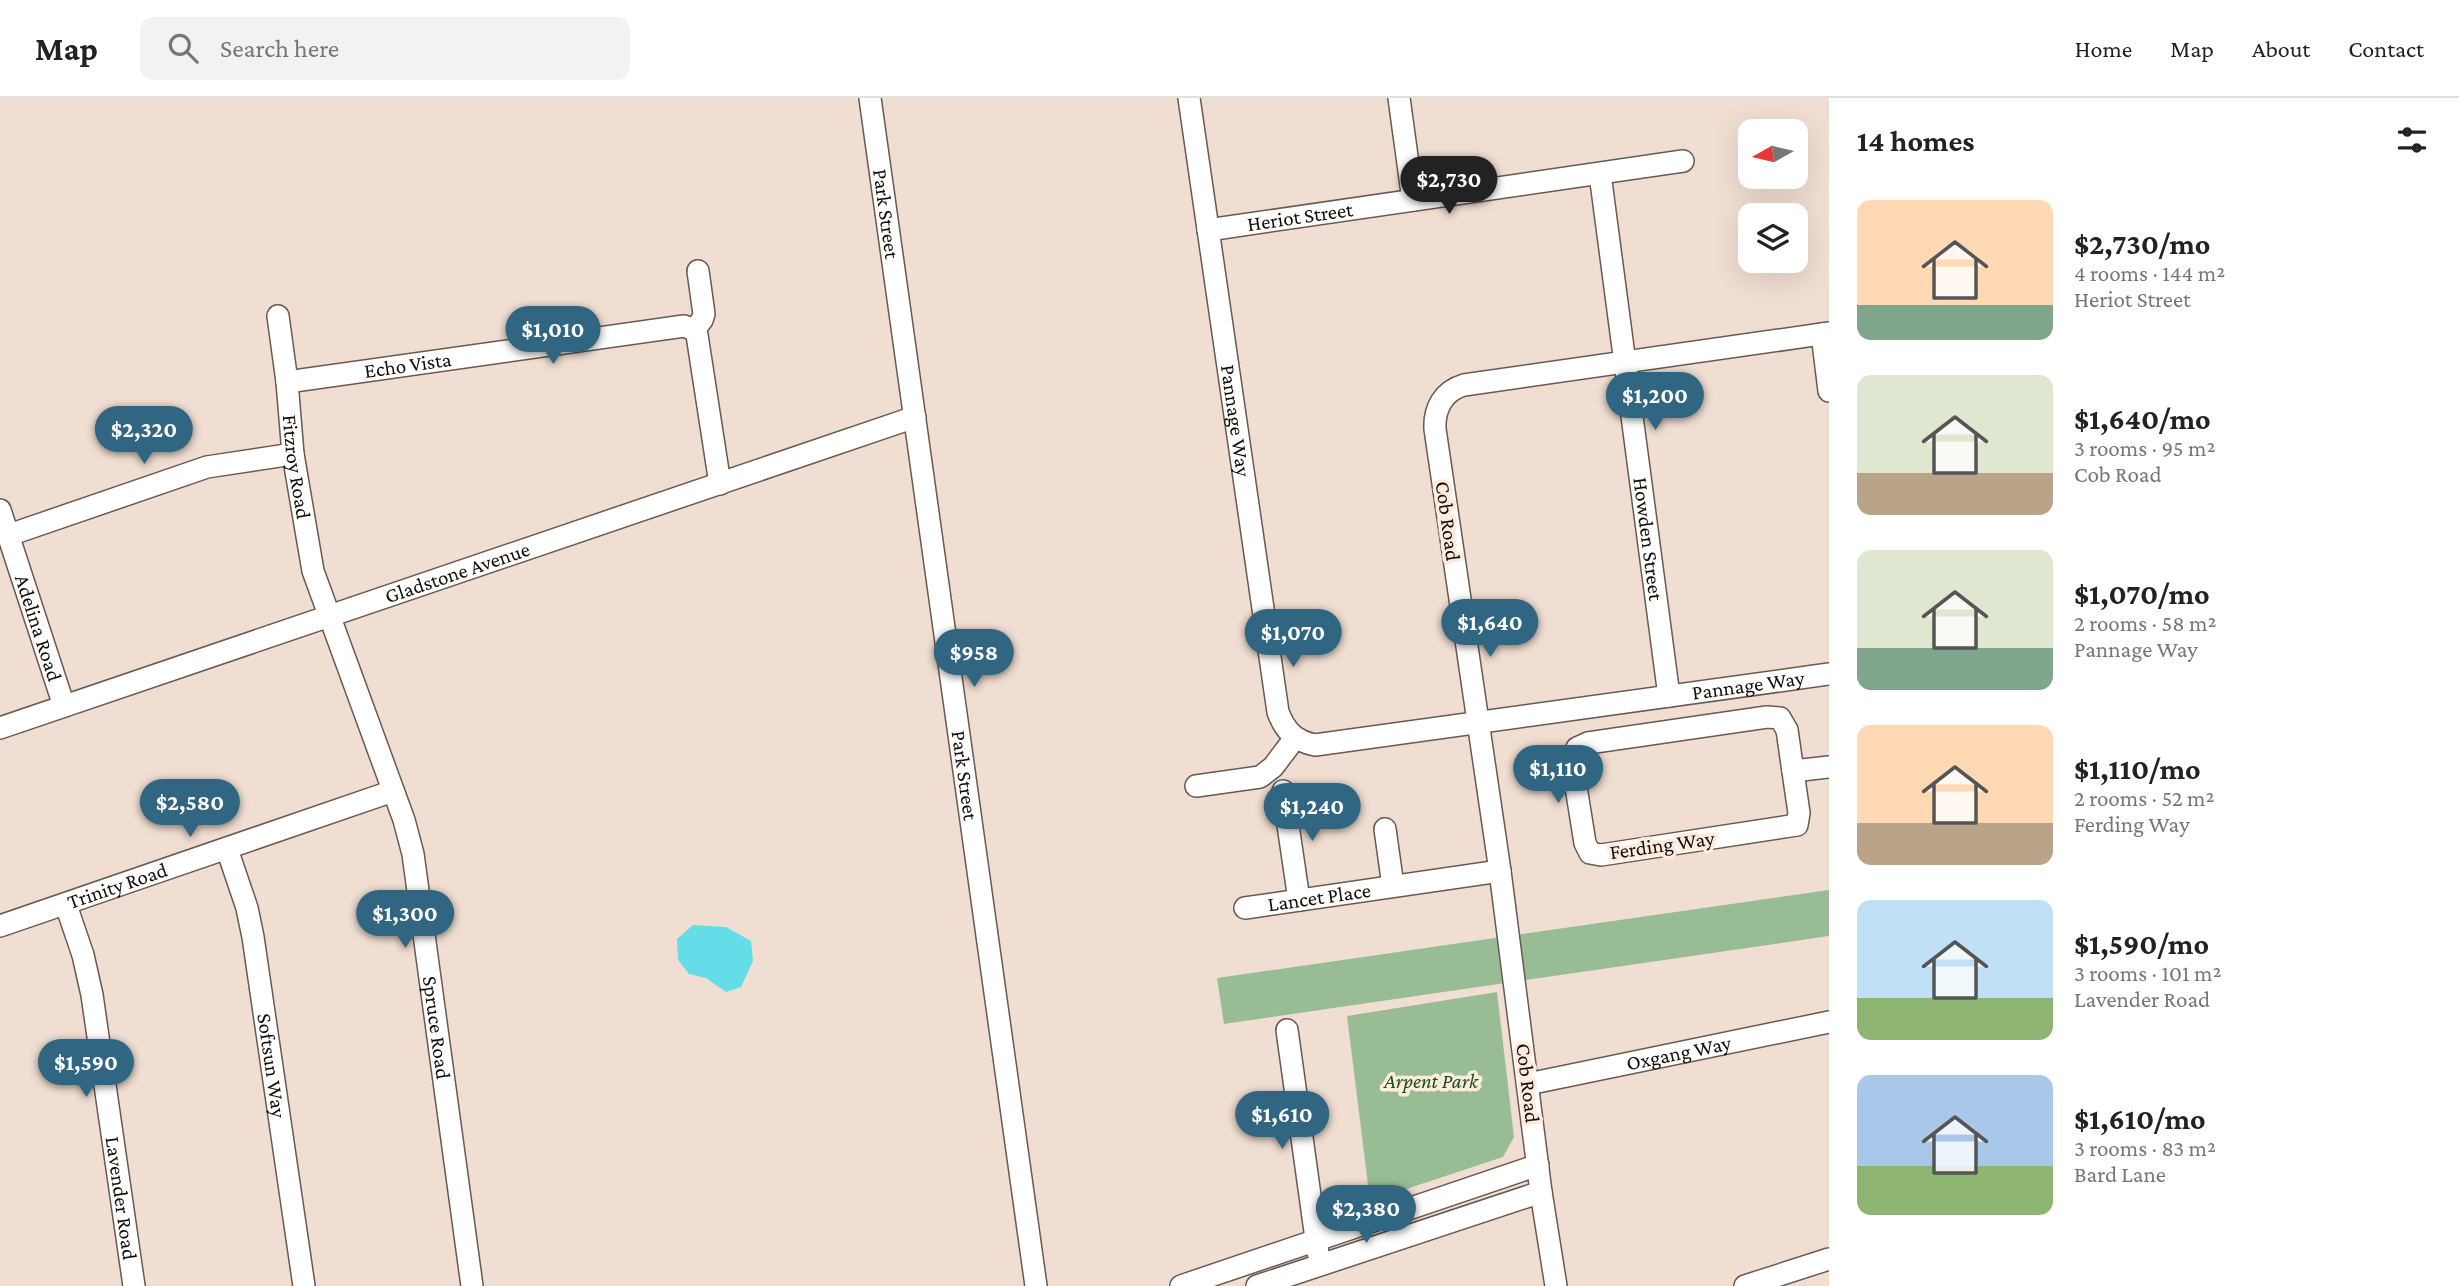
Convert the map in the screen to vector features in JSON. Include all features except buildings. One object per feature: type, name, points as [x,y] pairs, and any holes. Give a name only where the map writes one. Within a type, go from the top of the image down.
[{"type":"street","name":"Park Street","points":[[870,98],[1036,1286]]},
{"type":"street","name":"Pannage Way","points":[[1189,98],[1278,712],[1287,730],[1295,738],[1315,745],[1829,674]]},
{"type":"street","points":[[1399,98],[1413,200]]},
{"type":"street","name":"Heriot Street","points":[[1208,230],[1683,161]]},
{"type":"street","name":"Howden Street","points":[[1600,174],[1669,696]]},
{"type":"street","points":[[698,271],[704,313],[694,330],[697,335],[719,484]]},
{"type":"street","name":"Fitzroy Road","points":[[278,316],[293,454],[313,571],[329,617]]},
{"type":"street","name":"Echo Vista","points":[[287,382],[684,326],[694,330]]},
{"type":"street","points":[[1825,333],[1829,391]]},
{"type":"street","name":"Cob Road","points":[[1556,1286],[1541,1192],[1500,871],[1435,429],[1438,407],[1447,394],[1464,386],[1825,333]]},
{"type":"street","name":"Gladstone Avenue","points":[[0,728],[915,417]]},
{"type":"street","points":[[9,536],[207,467],[293,454]]},
{"type":"street","name":"Adelina Road","points":[[0,510],[64,706]]},
{"type":"street","name":"Spruce Road","points":[[329,617],[404,820],[413,854],[472,1286]]},
{"type":"street","name":"Ferding Way","points":[[1767,717],[1780,719],[1787,730],[1793,771],[1799,814],[1797,825],[1601,855],[1590,853],[1586,843],[1572,762],[1577,748],[1588,743],[1767,717]]},
{"type":"street","points":[[1196,786],[1260,777],[1273,767],[1295,738]]},
{"type":"street","points":[[1793,771],[1829,767]]},
{"type":"street","name":"Trinity Road","points":[[0,926],[393,791]]},
{"type":"street","points":[[1283,791],[1299,900]]},
{"type":"street","name":"Lancet Place","points":[[1385,829],[1393,886]]},
{"type":"street","name":"Softsun Way","points":[[227,849],[247,908],[253,937],[304,1286]]},
{"type":"street","name":"Lancet Place","points":[[1245,908],[1500,871]]},
{"type":"street","name":"Lavender Road","points":[[65,905],[83,955],[92,995],[134,1286]]},
{"type":"street","name":"Oxgang Way","points":[[1528,1084],[1829,1022]]},
{"type":"street","points":[[1287,1030],[1320,1265]]},
{"type":"street","points":[[1181,1286],[1538,1165]]},
{"type":"street","points":[[1257,1286],[1541,1192]]},
{"type":"street","points":[[1745,1286],[1829,1259]]},
{"type":"green space","points":[[1829,890],[1829,936],[1224,1024],[1217,978]]},
{"type":"green space","name":"Arpent Park","points":[[1497,992],[1514,1137],[1503,1157],[1370,1201],[1347,1016]]},
{"type":"water","points":[[693,925],[726,927],[751,941],[753,961],[741,987],[726,992],[706,978],[689,974],[678,960],[677,939]]}]
